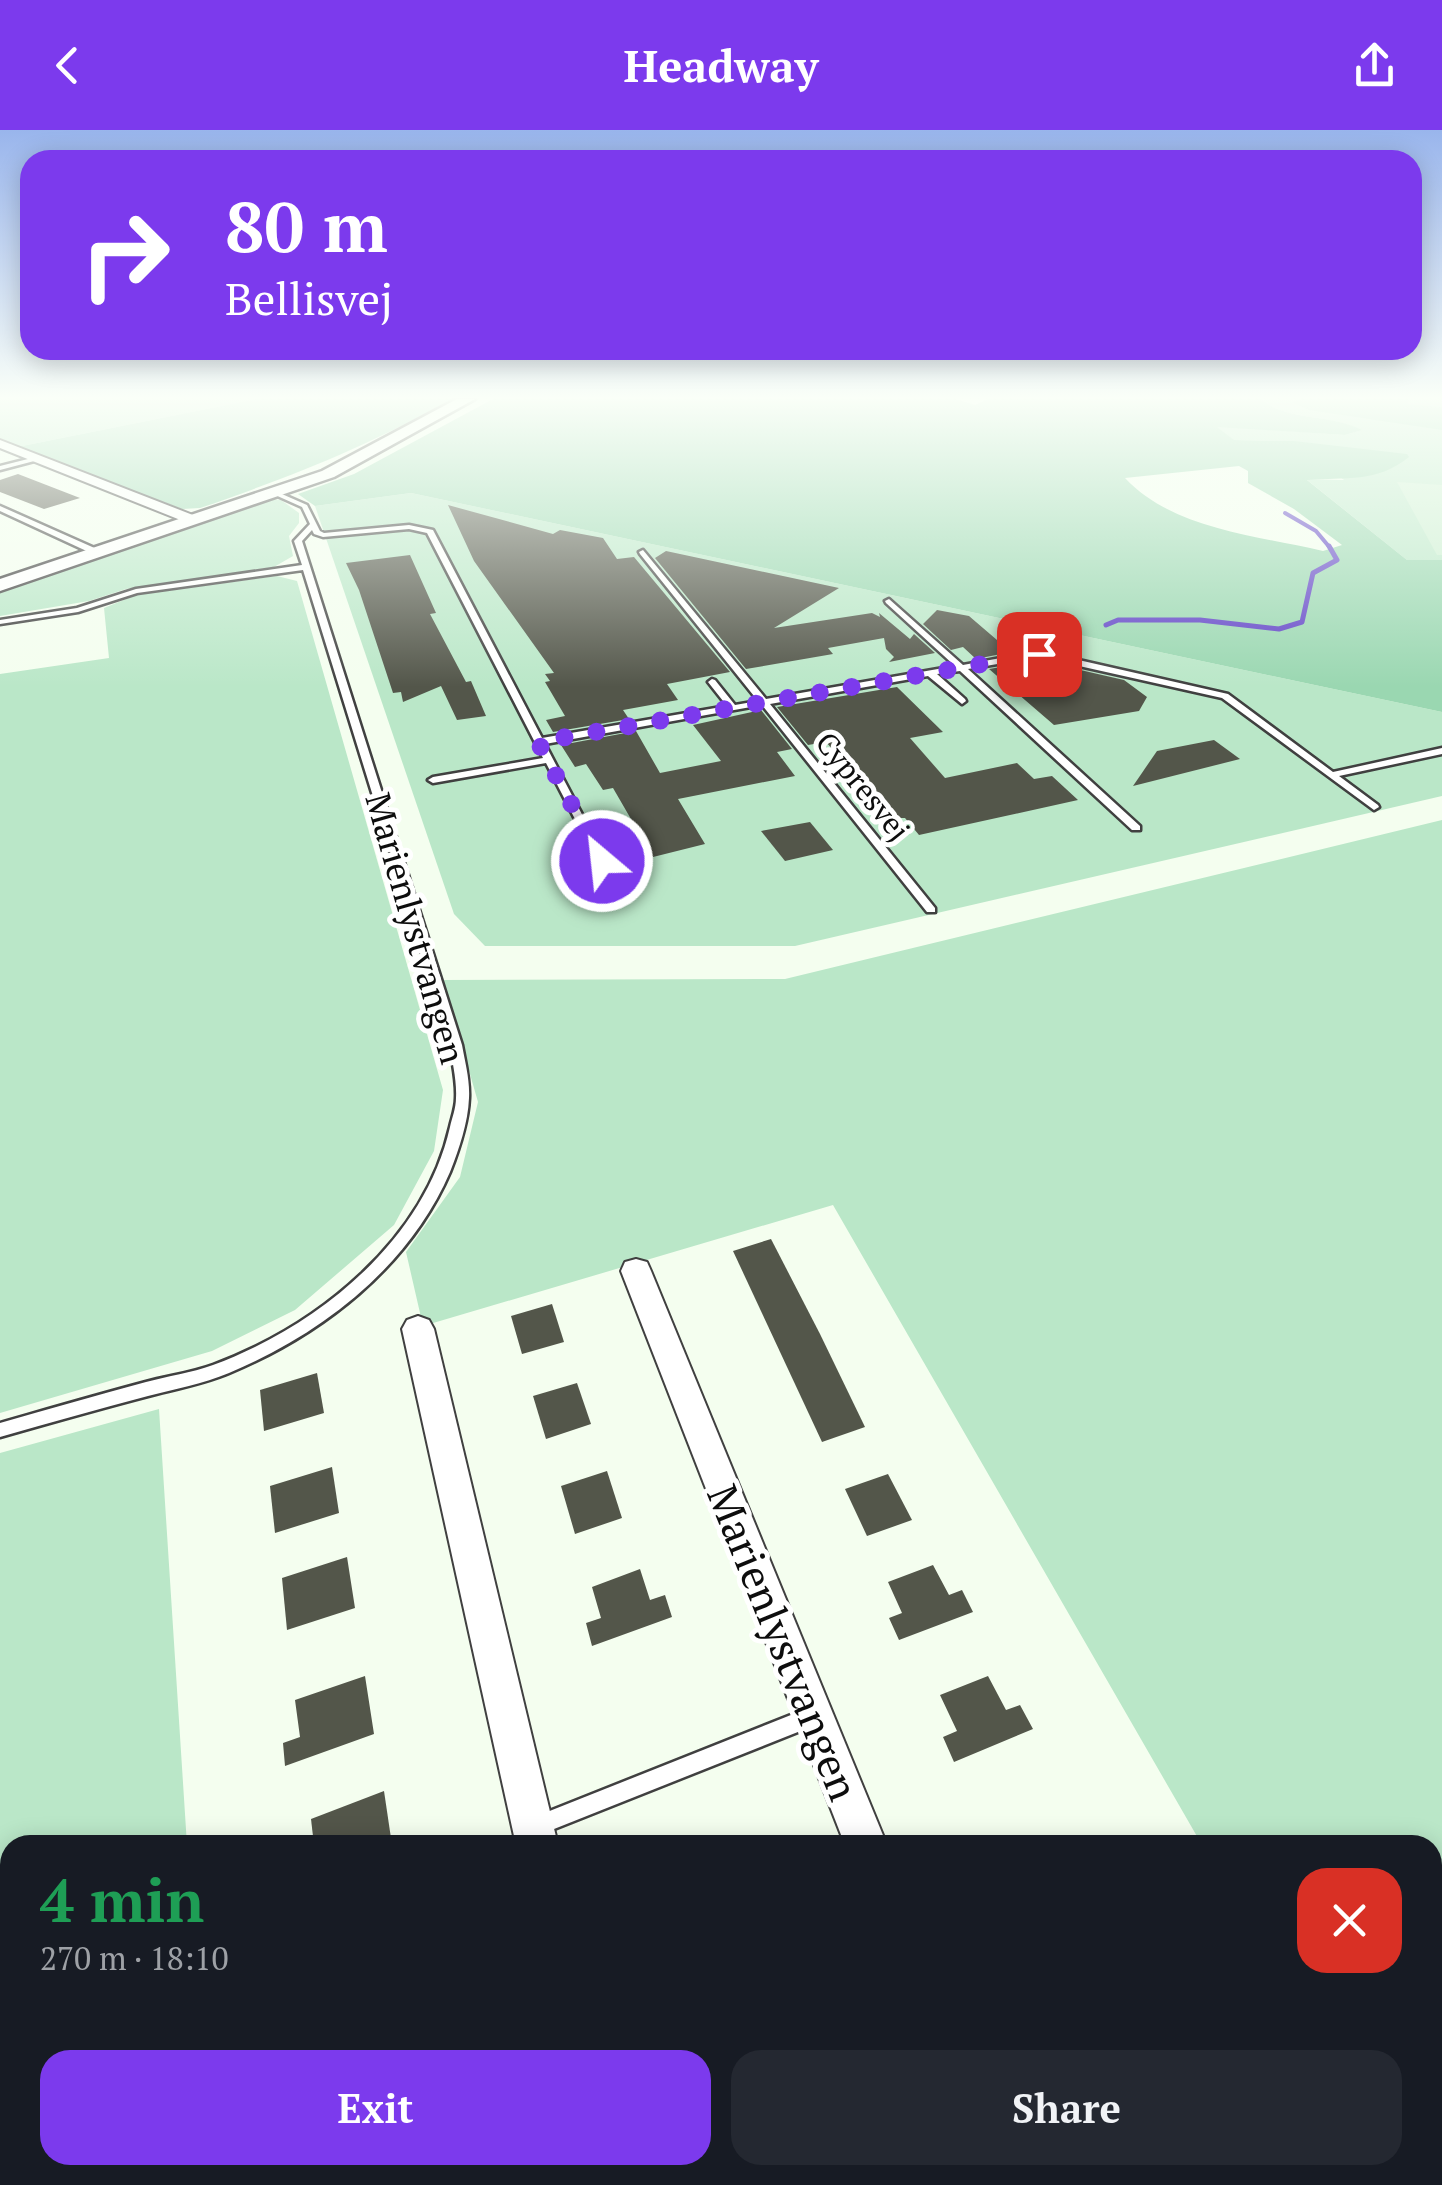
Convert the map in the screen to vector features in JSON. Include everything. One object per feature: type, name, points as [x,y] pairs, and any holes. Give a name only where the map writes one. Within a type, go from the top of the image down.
[{"type":"street","points":[[128,495],[193,520]]},
{"type":"street","points":[[0,585],[269,495]]},
{"type":"street","name":"Marienlystvangen","points":[[636,1271],[862,1835]]},
{"type":"street","points":[[418,1329],[535,1835]]},
{"type":"lane","points":[[279,495],[305,506],[317,532],[330,536],[409,527],[430,532],[611,879]]},
{"type":"lane","points":[[0,508],[96,552]]},
{"type":"lane","name":"Marienlystvangen","points":[[0,1430],[220,1369],[283,1339],[340,1299],[392,1253],[430,1201],[454,1151],[463,1101],[456,1045],[298,541],[313,525]]},
{"type":"lane","name":"Cypresvej","points":[[643,552],[931,910]]},
{"type":"lane","points":[[0,622],[78,610],[136,591],[306,567]]},
{"type":"lane","points":[[889,601],[1136,828]]},
{"type":"lane","points":[[538,742],[1039,654],[1216,692],[1374,807]]},
{"type":"lane","points":[[929,672],[962,702]]},
{"type":"lane","points":[[712,682],[733,708]]},
{"type":"lane","points":[[1331,775],[1442,751]]},
{"type":"lane","points":[[433,780],[548,760]]},
{"type":"lane","points":[[537,1835],[813,1716]]},
{"type":"green space","points":[[144,495],[237,495],[200,508],[182,509]]},
{"type":"green space","points":[[299,495],[397,495],[315,506]]},
{"type":"green space","points":[[420,495],[1442,712],[1442,796],[795,946],[485,946],[454,914],[315,506]]},
{"type":"green space","points":[[420,495],[1145,495],[1167,509],[1217,528],[1323,551],[1342,545],[1269,495],[1326,495],[1407,560],[1442,560],[1442,712]]},
{"type":"green space","points":[[1326,495],[1442,495],[1442,560],[1407,560]]},
{"type":"green space","points":[[1404,495],[1442,495],[1442,555],[1437,555]]},
{"type":"green space","points":[[272,499],[281,500],[299,513],[299,523],[289,536],[293,556],[274,567],[126,589],[89,601],[0,616],[0,591]]},
{"type":"green space","points":[[277,576],[297,581],[443,1090],[434,1151],[394,1225],[295,1310],[212,1351],[0,1413],[0,674],[109,658],[104,608],[136,595]]},
{"type":"green space","points":[[1442,820],[1442,1835],[1196,1835],[833,1205],[423,1326],[406,1252],[460,1177],[478,1102],[443,980],[785,979]]},
{"type":"green space","points":[[159,1409],[186,1835],[0,1835],[0,1453]]},
{"type":"building","points":[[8,495],[80,498],[44,509]]},
{"type":"building","points":[[448,505],[553,534],[560,530],[603,538],[617,559],[634,557],[730,672],[667,684],[678,700],[623,710],[629,719],[553,732],[546,720],[565,716],[545,682],[550,681],[545,674],[554,673],[474,561]]},
{"type":"building","points":[[666,551],[839,588],[774,628],[872,613],[880,617],[879,613],[910,639],[914,634],[935,653],[889,662],[894,657],[886,649],[884,638],[828,648],[833,654],[746,669],[655,558]]},
{"type":"building","points":[[410,555],[436,613],[430,614],[466,682],[471,681],[486,716],[457,720],[441,686],[403,702],[401,692],[393,693],[359,590],[346,563]]},
{"type":"building","points":[[937,610],[969,616],[1011,652],[976,659],[963,647],[951,650],[923,624]]},
{"type":"building","points":[[1039,661],[1065,680],[1076,669],[1124,680],[1147,697],[1139,711],[1054,725],[989,669]]},
{"type":"building","points":[[897,687],[943,732],[910,738],[945,778],[1017,763],[1034,779],[1052,776],[1078,800],[919,835],[905,818],[893,818],[826,742],[808,745],[777,707]]},
{"type":"building","points":[[761,710],[792,749],[777,752],[795,776],[678,799],[705,844],[653,857],[613,788],[603,790],[586,764],[575,767],[561,745],[636,731],[660,773],[721,761],[693,725]]},
{"type":"building","points":[[1214,740],[1240,759],[1133,786],[1157,751]]},
{"type":"building","points":[[810,822],[833,850],[785,861],[761,831]]},
{"type":"building","points":[[771,1239],[865,1427],[822,1442],[733,1251]]},
{"type":"building","points":[[552,1304],[564,1342],[522,1354],[511,1316]]},
{"type":"building","points":[[317,1373],[324,1413],[264,1431],[260,1390]]},
{"type":"building","points":[[577,1383],[591,1424],[546,1439],[533,1396]]},
{"type":"building","points":[[332,1467],[339,1513],[275,1533],[270,1486]]},
{"type":"building","points":[[607,1471],[622,1518],[575,1534],[561,1486]]},
{"type":"building","points":[[888,1474],[912,1520],[867,1536],[845,1489]]},
{"type":"building","points":[[347,1557],[355,1608],[287,1630],[282,1578]]},
{"type":"building","points":[[933,1565],[949,1595],[962,1590],[973,1612],[899,1640],[889,1618],[902,1613],[888,1582]]},
{"type":"building","points":[[640,1569],[650,1600],[665,1595],[672,1617],[592,1646],[586,1623],[601,1618],[592,1587]]},
{"type":"building","points":[[365,1676],[374,1734],[285,1766],[283,1743],[300,1737],[295,1700]]},
{"type":"building","points":[[988,1676],[1006,1710],[1020,1705],[1033,1729],[954,1762],[943,1737],[957,1731],[940,1695]]},
{"type":"building","points":[[384,1791],[391,1835],[313,1835],[311,1819]]},
{"type":"waterway","points":[[1285,513],[1316,531],[1330,548]]},
{"type":"waterway","points":[[1106,625],[1118,620],[1200,620],[1279,629],[1302,622],[1313,573],[1337,560],[1330,548]]},
{"type":"route","points":[[602,861],[538,742],[1039,654]]}]
